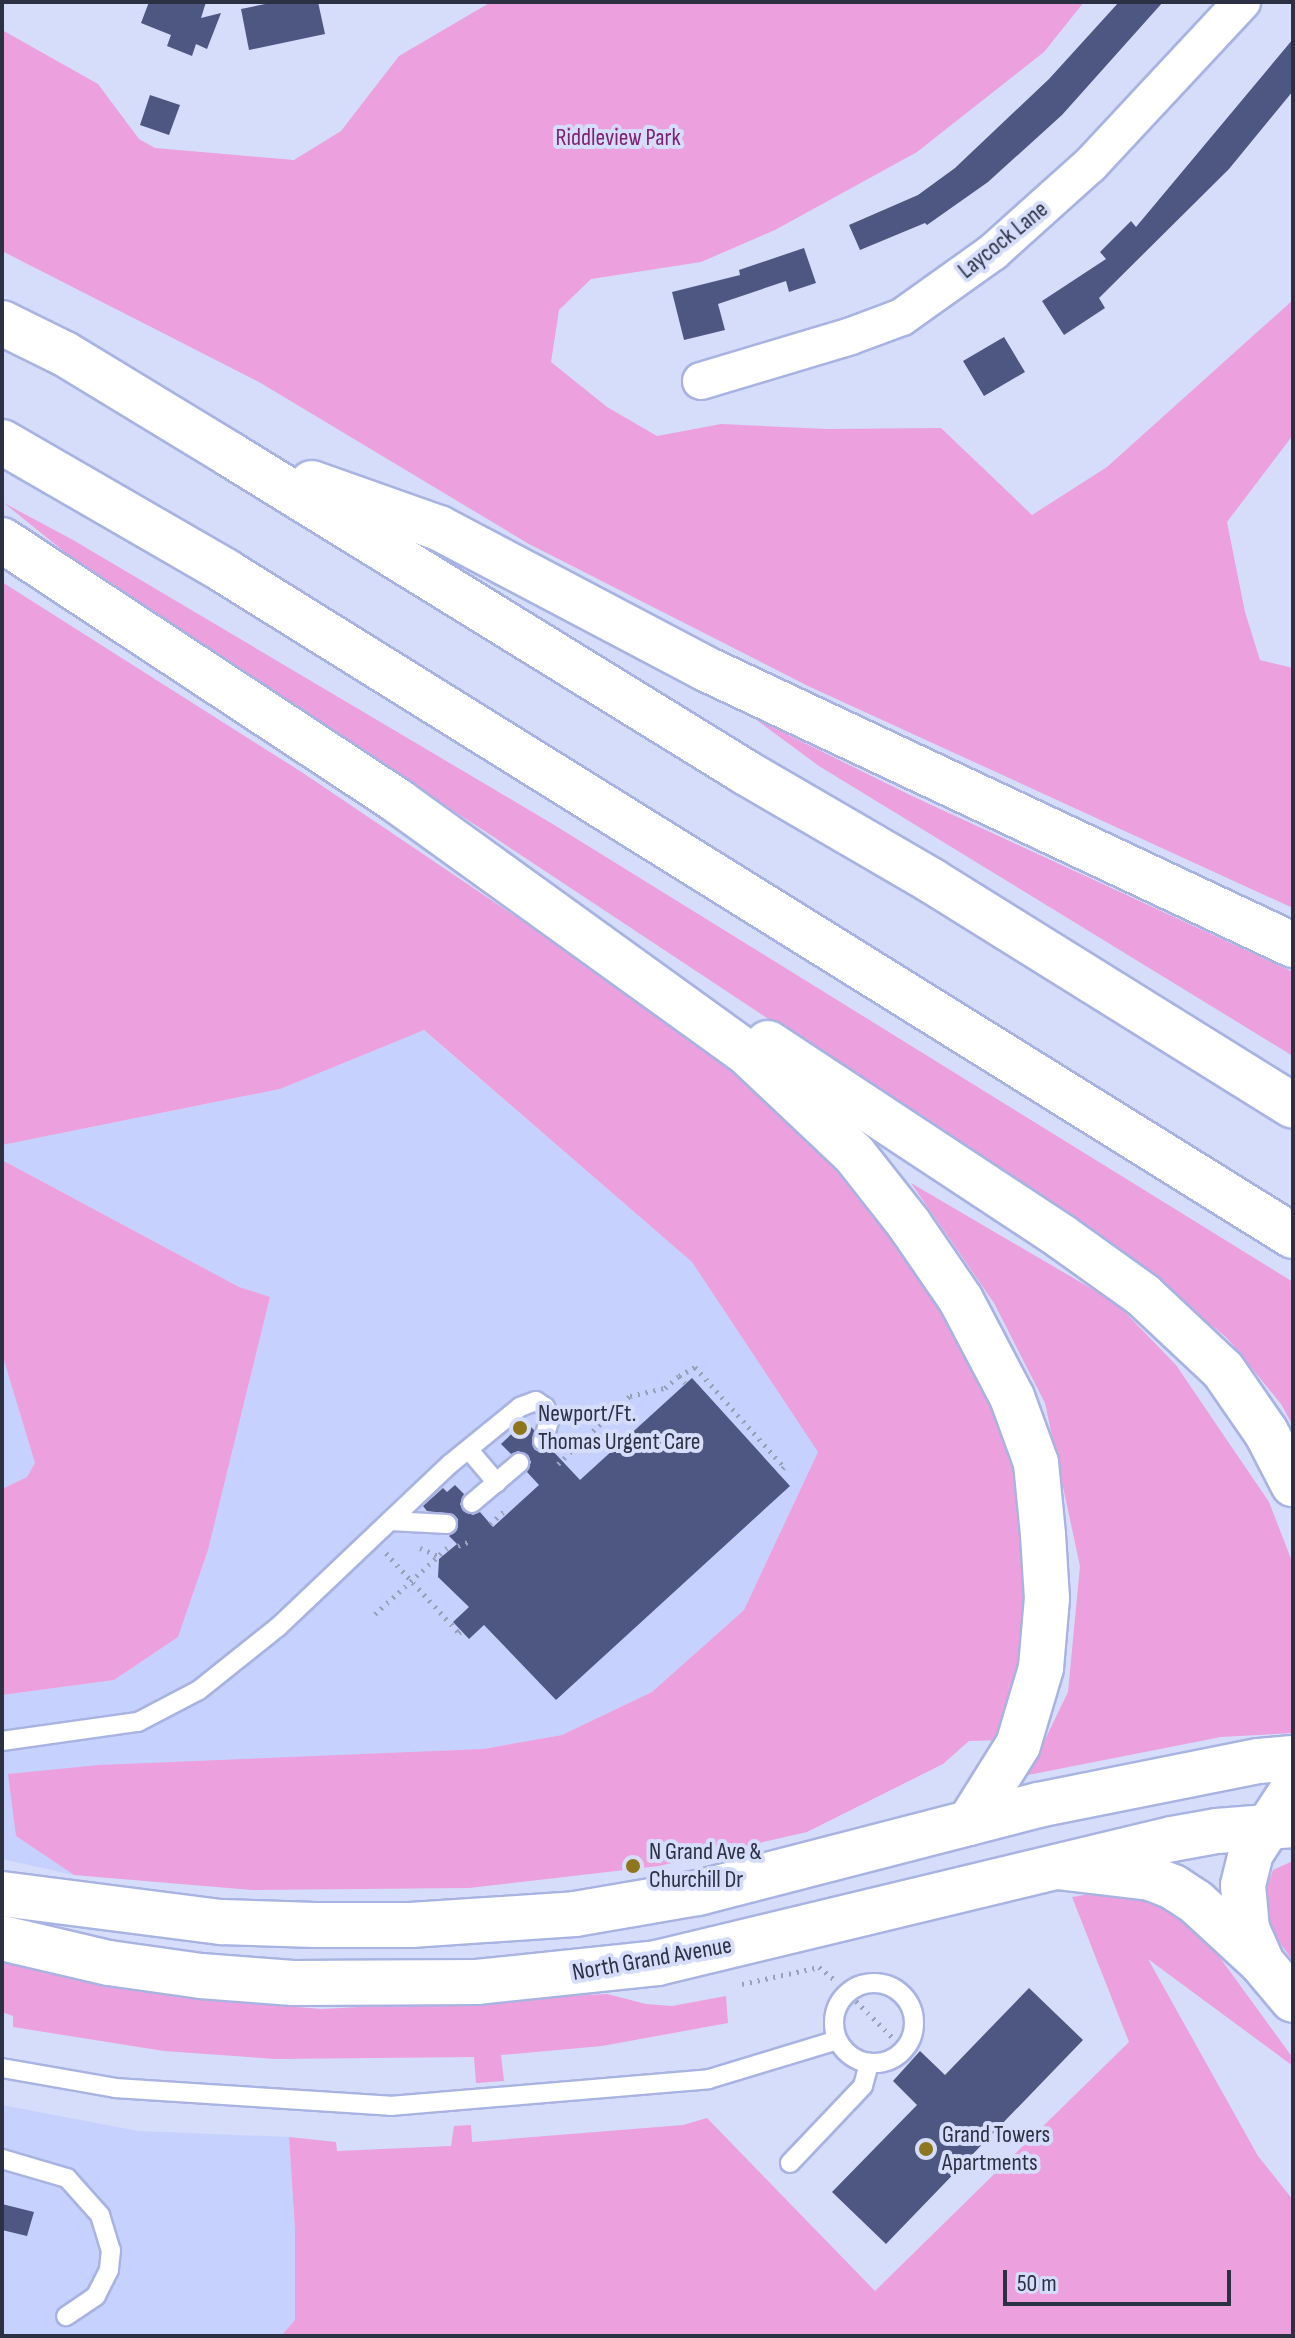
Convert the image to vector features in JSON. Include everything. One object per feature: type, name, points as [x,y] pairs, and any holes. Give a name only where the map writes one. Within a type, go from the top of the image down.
[{"type":"main road","points":[[2,323],[65,354],[745,772],[945,889],[1293,1106]]},
{"type":"main road","points":[[2,442],[225,571],[1293,1236]]},
{"type":"main road","points":[[231,455],[439,528],[704,668],[1293,945]]},
{"type":"main road","points":[[2,540],[399,802],[613,954],[746,1052],[854,1154],[961,1300],[1012,1397],[1036,1463],[1047,1598],[1041,1668],[1018,1745],[969,1823]]},
{"type":"main road","points":[[613,954],[752,1031],[1143,1295],[1223,1370],[1266,1432],[1293,1484]]},
{"type":"main road","points":[[2,1894],[222,1922],[329,1925],[488,1921],[575,1914],[698,1893],[969,1823],[1131,1786],[1259,1761],[1293,1758]]},
{"type":"main road","points":[[1262,1963],[1247,1929],[1243,1885],[1251,1853],[1281,1826],[1293,1789]]},
{"type":"main road","name":"North Grand Avenue","points":[[2,1938],[109,1963],[201,1976],[372,1985],[477,1982],[657,1963],[1187,1836],[1281,1826]]},
{"type":"main road","points":[[1057,1867],[1150,1878],[1173,1887],[1196,1902],[1262,1963],[1293,2000]]},
{"type":"street","name":"Laycock Lane","points":[[701,381],[851,336],[902,317],[993,252],[1090,165],[1242,2]]},
{"type":"lane","points":[[2,1741],[138,1722],[199,1690],[278,1627],[390,1521],[520,1407],[536,1401],[545,1407],[550,1418],[543,1441]]},
{"type":"lane","points":[[469,1450],[497,1483]]},
{"type":"lane","points":[[472,1503],[519,1463]]},
{"type":"lane","points":[[390,1521],[447,1524]]},
{"type":"lane","points":[[871,1982],[896,1989],[912,2009],[912,2036],[895,2057],[869,2063],[855,2059],[837,2040],[834,2014],[847,1992],[871,1982]]},
{"type":"lane","points":[[2,2068],[115,2088],[390,2106],[709,2079],[837,2040]]},
{"type":"lane","points":[[790,2163],[863,2086],[869,2063]]},
{"type":"lane","points":[[2,2159],[67,2178],[100,2215],[111,2250],[109,2270],[96,2296],[66,2316]]},
{"type":"path","points":[[558,1464],[630,1396],[665,1388],[695,1367],[784,1467],[778,1473]]},
{"type":"path","points":[[679,1376],[685,1383]]},
{"type":"path","points":[[372,1538],[459,1633],[462,1631]]},
{"type":"path","points":[[375,1614],[448,1547],[464,1546],[472,1540]]},
{"type":"path","points":[[413,1545],[438,1556]]},
{"type":"path","points":[[381,1567],[401,1547]]},
{"type":"path","points":[[739,1984],[819,1967],[835,1980]]},
{"type":"path","points":[[856,2001],[895,2040]]},
{"type":"shaded area","name":"Newport/Ft. Thomas Urgent Care","points":[[423,1030],[692,1262],[818,1452],[744,1610],[652,1692],[562,1735],[483,1749],[9,1774],[16,1836],[74,1875],[2,1859],[2,1695],[114,1680],[178,1637],[208,1550],[270,1298],[239,1287],[2,1160],[2,1145],[280,1089]]},
{"type":"shaded area","points":[[2,1354],[35,1463],[27,1477],[2,1489]]},
{"type":"shaded area","points":[[2,2105],[138,2131],[289,2137],[295,2229],[295,2320],[281,2336],[2,2336]]},
{"type":"green space","name":"Riddleview Park","points":[[491,2],[1084,2],[1044,52],[917,152],[775,230],[701,262],[591,279],[559,310],[551,362],[607,407],[657,436],[721,424],[826,429],[941,428],[1032,515],[1107,467],[1293,300],[1293,435],[1227,522],[1245,612],[1260,660],[1293,668],[1293,908],[808,686],[529,544],[259,382],[2,251],[2,30],[98,84],[139,139],[155,148],[294,160],[341,131],[399,56]]},
{"type":"green space","points":[[4,503],[73,540],[551,823],[1293,1282],[1293,1426],[1281,1404],[1227,1338],[1122,1253],[480,828],[119,596]]},
{"type":"green space","points":[[2,582],[303,773],[654,1010],[798,1126],[862,1199],[913,1261],[971,1356],[1007,1444],[1025,1522],[1029,1598],[1019,1681],[1003,1740],[969,1741],[943,1764],[807,1832],[659,1866],[469,1888],[252,1890],[74,1875],[16,1836],[8,1774],[99,1765],[483,1749],[562,1735],[652,1692],[744,1610],[818,1452],[692,1262],[424,1030],[280,1089],[2,1145]]},
{"type":"green space","points":[[754,718],[912,796],[1293,972],[1293,1056],[819,766]]},
{"type":"green space","points":[[2,1160],[239,1287],[270,1297],[208,1550],[178,1637],[114,1680],[2,1695],[2,1489],[27,1477],[35,1463],[2,1354]]},
{"type":"green space","points":[[911,1183],[1116,1303],[1176,1365],[1269,1502],[1293,1564],[1293,1733],[1221,1737],[1028,1775],[1068,1692],[1080,1566],[1045,1403],[994,1303]]},
{"type":"green space","points":[[1293,1861],[1293,1961],[1272,1932],[1264,1895],[1273,1870]]},
{"type":"green space","points":[[1096,1893],[1124,1894],[1166,1907],[1194,1922],[1293,2058],[1293,2066],[1148,1959],[1258,2156],[1293,2200],[1293,2336],[281,2336],[295,2320],[295,2229],[289,2137],[336,2142],[337,2151],[451,2146],[454,2126],[471,2125],[472,2142],[683,2125],[707,2118],[875,2291],[1129,2042],[1072,1897]]},
{"type":"green space","points":[[2,1959],[175,1997],[322,2009],[607,1994],[646,2004],[672,2006],[726,1996],[728,2023],[602,2046],[501,2055],[504,2081],[476,2083],[474,2057],[276,2059],[164,2051],[13,2027],[13,2016],[2,2012]]},
{"type":"building","points":[[149,2],[206,2],[201,18],[221,13],[207,49],[196,44],[192,56],[167,46],[171,35],[141,23]]},
{"type":"building","points":[[275,2],[318,2],[325,34],[249,50],[241,9]]},
{"type":"building","points":[[1119,2],[1163,2],[1062,115],[988,182],[927,225],[925,223],[860,250],[849,225],[918,195],[955,168],[1049,79]]},
{"type":"building","points":[[1293,39],[1293,91],[1229,169],[1099,298],[1105,308],[1064,335],[1042,301],[1106,259],[1100,252],[1131,221],[1136,227]]},
{"type":"building","points":[[150,95],[180,105],[169,135],[140,125]]},
{"type":"building","points":[[804,248],[816,283],[789,292],[786,281],[718,304],[725,330],[684,340],[672,292],[740,275],[739,270]]},
{"type":"building","points":[[1004,337],[1025,372],[984,396],[963,361]]},
{"type":"building","points":[[692,1378],[790,1486],[556,1700],[484,1625],[469,1639],[453,1622],[469,1607],[438,1577],[439,1559],[457,1544],[449,1536],[457,1530],[458,1519],[453,1514],[427,1511],[423,1506],[443,1488],[447,1492],[455,1485],[464,1494],[460,1504],[463,1511],[473,1515],[480,1512],[493,1527],[539,1485],[527,1472],[531,1462],[528,1455],[518,1451],[511,1454],[501,1444],[525,1421],[534,1430],[534,1449],[540,1453],[551,1449],[580,1480]]},
{"type":"building","name":"Grand Towers Apartments","points":[[1029,1988],[1083,2040],[886,2244],[832,2192],[917,2105],[893,2081],[920,2051],[945,2075]]},
{"type":"building","points":[[2,2204],[34,2212],[27,2236],[2,2230]]},
{"type":"place","name":"Newport/Ft. Thomas Urgent Care","points":[[520,1428]]},
{"type":"place","name":"N Grand Ave & Churchill Dr","points":[[633,1866]]},
{"type":"place","name":"Grand Towers Apartments","points":[[926,2149]]}]
